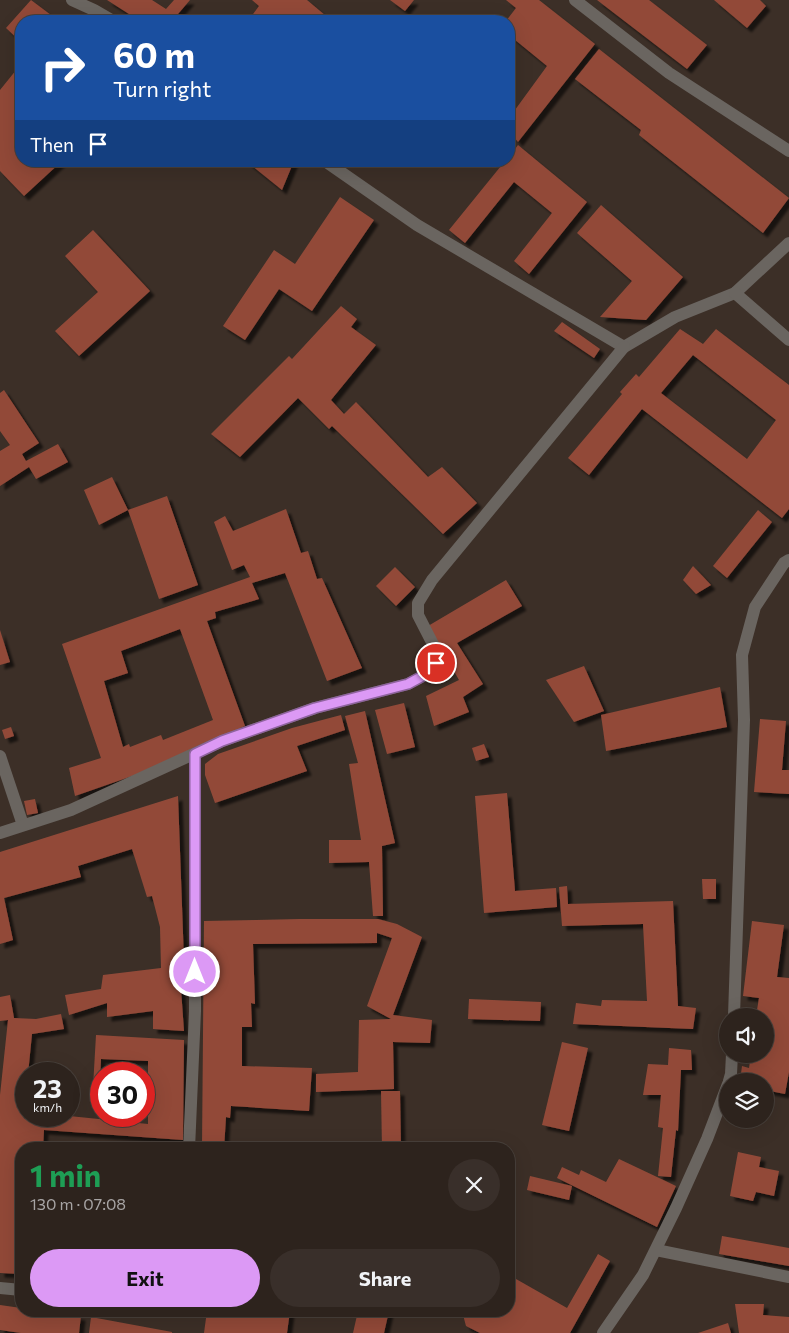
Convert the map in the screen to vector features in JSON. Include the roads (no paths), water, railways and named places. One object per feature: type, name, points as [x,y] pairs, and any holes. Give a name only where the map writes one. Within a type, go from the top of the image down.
[{"type":"street","points":[[72,0],[103,15]]},
{"type":"street","points":[[575,0],[669,73],[789,151]]},
{"type":"street","points":[[334,167],[417,225],[624,347]]},
{"type":"street","points":[[0,833],[72,810],[222,741],[315,708],[408,684],[430,672],[436,663],[437,652],[418,615],[418,603],[425,591],[432,580],[624,347],[675,317],[735,294],[789,243]]},
{"type":"street","points":[[735,294],[789,340]]},
{"type":"street","points":[[734,1008],[744,720],[742,655],[755,607],[784,563],[789,560]]},
{"type":"street","points":[[188,1142],[195,1011],[195,754]]},
{"type":"street","points":[[0,756],[23,826]]},
{"type":"street","points":[[603,1333],[643,1275],[656,1250],[703,1148],[719,1106]]},
{"type":"street","points":[[656,1250],[789,1277]]},
{"type":"street","points":[[0,1288],[15,1289]]}]
